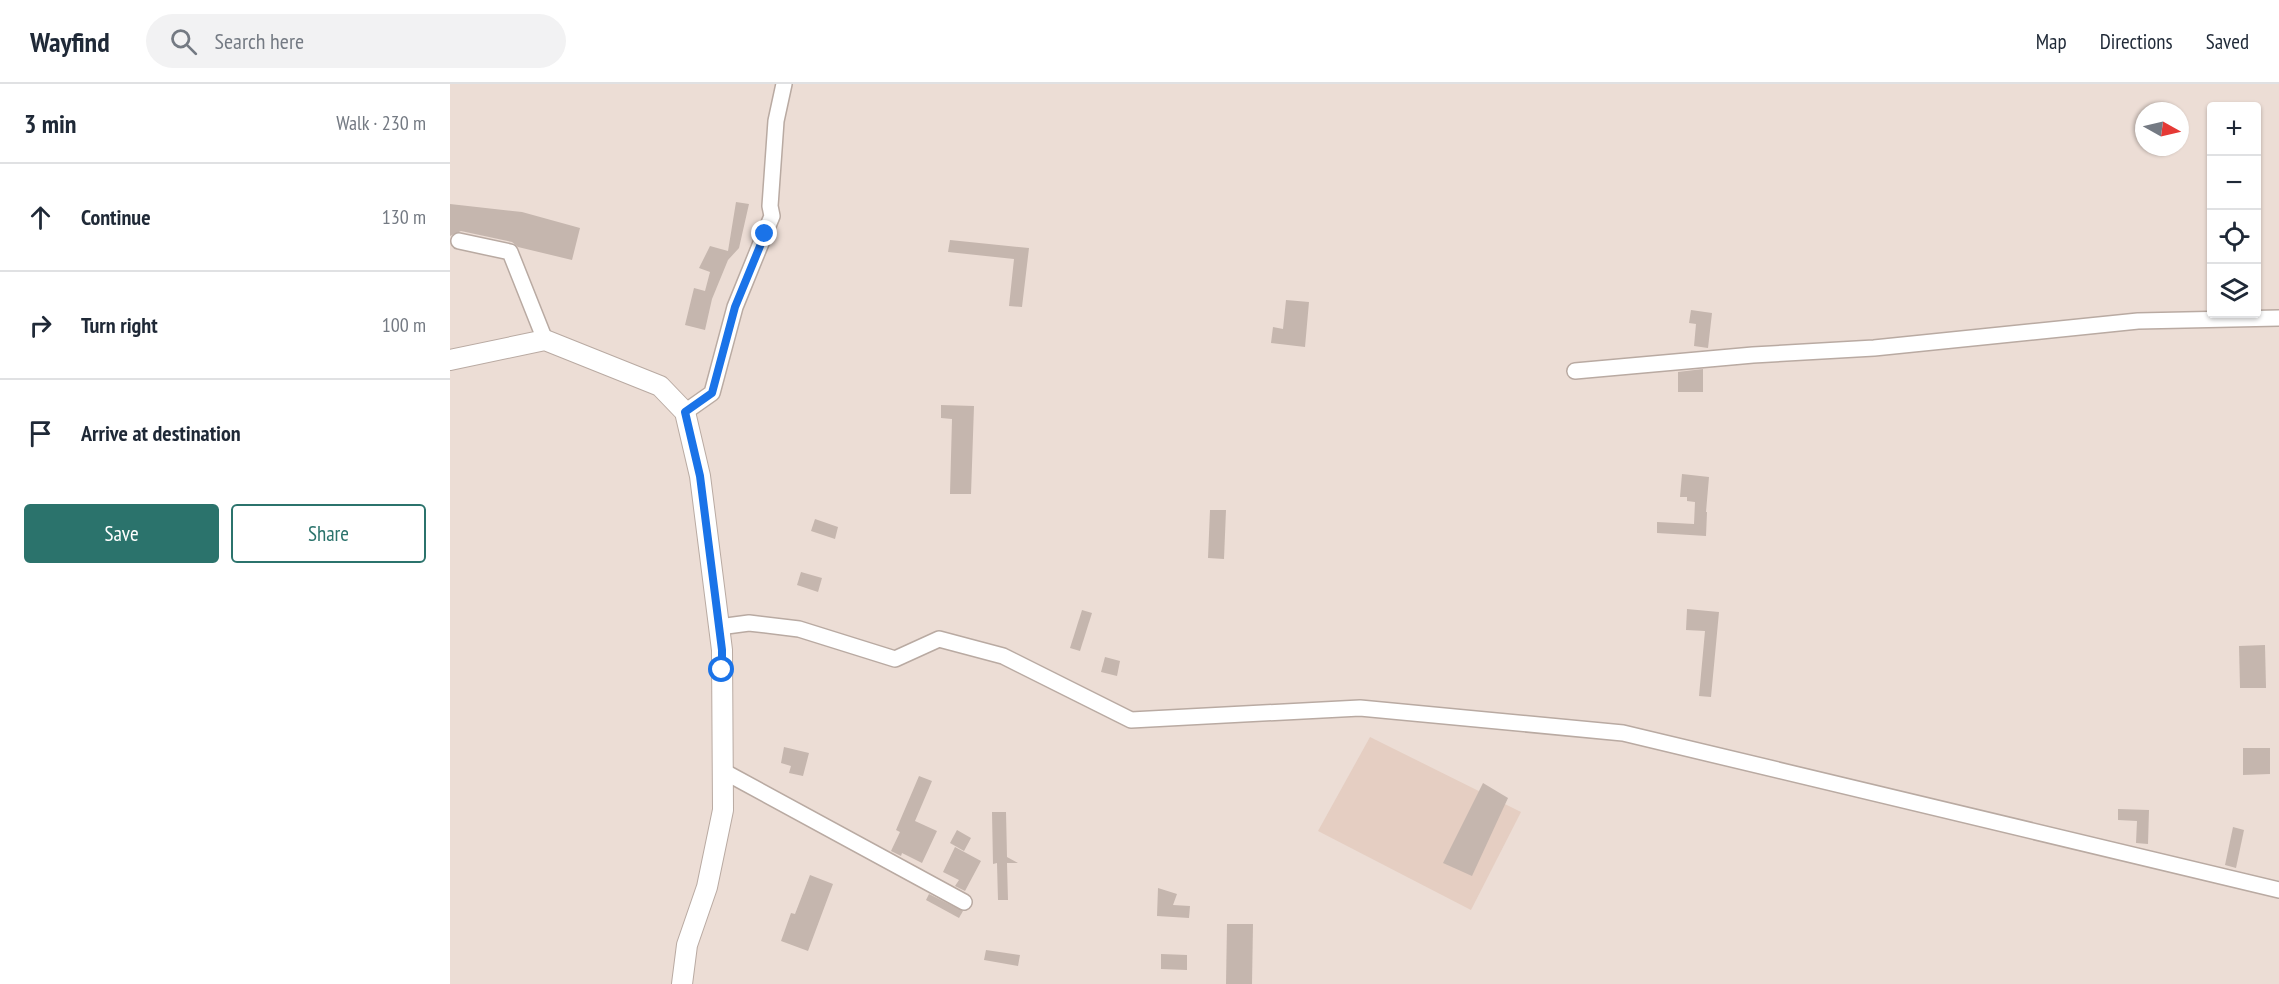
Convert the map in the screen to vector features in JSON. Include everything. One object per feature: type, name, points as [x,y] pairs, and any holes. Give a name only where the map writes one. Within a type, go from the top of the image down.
[{"type":"street","points":[[685,412],[712,393],[735,307],[772,216],[770,206],[776,122],[784,84]]},
{"type":"street","points":[[459,241],[510,252],[544,340]]},
{"type":"street","points":[[1575,371],[1753,355],[1874,348],[2138,321],[2279,318]]},
{"type":"street","points":[[450,360],[544,340],[660,386],[685,412],[700,476],[722,650],[723,810],[707,887],[687,945],[682,984]]},
{"type":"street","points":[[719,627],[749,623],[799,629],[895,659],[939,639],[1003,656],[1131,720],[1360,708],[1623,733],[2279,890]]},
{"type":"street","points":[[723,771],[964,902]]},
{"type":"shaded area","points":[[1370,737],[1521,812],[1471,910],[1318,831]]},
{"type":"building","points":[[736,202],[749,204],[739,248],[728,260],[712,299],[705,330],[685,325],[694,288],[705,291],[710,272],[699,268],[710,246],[728,251]]},
{"type":"building","points":[[450,204],[522,212],[580,228],[572,260],[518,247],[512,242],[461,231],[450,236]]},
{"type":"building","points":[[950,240],[1029,248],[1022,307],[1009,306],[1014,259],[948,252]]},
{"type":"building","points":[[1286,300],[1309,302],[1305,347],[1271,343],[1273,327],[1283,329]]},
{"type":"building","points":[[1691,310],[1712,313],[1708,348],[1694,346],[1696,324],[1689,323]]},
{"type":"building","points":[[1703,369],[1703,392],[1678,392],[1678,372]]},
{"type":"building","points":[[941,405],[974,406],[971,494],[950,494],[952,419],[941,418]]},
{"type":"building","points":[[1682,474],[1709,477],[1706,536],[1657,533],[1657,522],[1694,524],[1695,502],[1687,501],[1687,497],[1680,497]]},
{"type":"building","points":[[1210,510],[1226,510],[1224,559],[1208,558]]},
{"type":"building","points":[[815,519],[838,527],[835,539],[811,531]]},
{"type":"building","points":[[801,572],[822,578],[818,592],[797,585]]},
{"type":"building","points":[[1687,609],[1719,612],[1711,697],[1699,696],[1705,631],[1686,630]]},
{"type":"building","points":[[1082,610],[1092,613],[1080,651],[1070,648]]},
{"type":"building","points":[[2265,645],[2266,688],[2240,688],[2239,646]]},
{"type":"building","points":[[1105,657],[1120,661],[1117,676],[1101,672]]},
{"type":"building","points":[[784,747],[809,753],[803,776],[789,773],[791,766],[781,763]]},
{"type":"building","points":[[2243,748],[2270,748],[2270,774],[2243,775]]},
{"type":"building","points":[[919,776],[932,781],[915,821],[937,831],[922,863],[902,853],[901,856],[891,851],[900,832],[896,830]]},
{"type":"building","points":[[1483,783],[1508,798],[1472,876],[1443,863]]},
{"type":"building","points":[[2118,809],[2149,810],[2148,844],[2136,843],[2137,821],[2118,820]]},
{"type":"building","points":[[992,812],[1006,812],[1007,857],[1018,863],[1007,863],[1008,900],[998,900],[997,863],[993,864]]},
{"type":"building","points":[[2233,827],[2244,830],[2236,868],[2225,865]]},
{"type":"building","points":[[957,830],[971,838],[964,851],[950,843]]},
{"type":"building","points":[[955,847],[981,861],[965,891],[955,886],[959,880],[943,872]]},
{"type":"building","points":[[810,875],[833,884],[808,951],[781,941],[791,913],[795,914]]},
{"type":"building","points":[[1158,888],[1177,894],[1173,905],[1190,906],[1189,918],[1157,916]]},
{"type":"building","points":[[929,894],[963,911],[959,918],[926,900]]},
{"type":"building","points":[[1227,924],[1253,924],[1252,984],[1226,984]]},
{"type":"building","points":[[986,950],[1020,955],[1018,966],[984,960]]},
{"type":"building","points":[[1161,954],[1187,955],[1187,970],[1161,969]]},
{"type":"route","points":[[722,670],[722,650],[700,476],[685,412],[712,393],[735,307],[765,234]]}]
